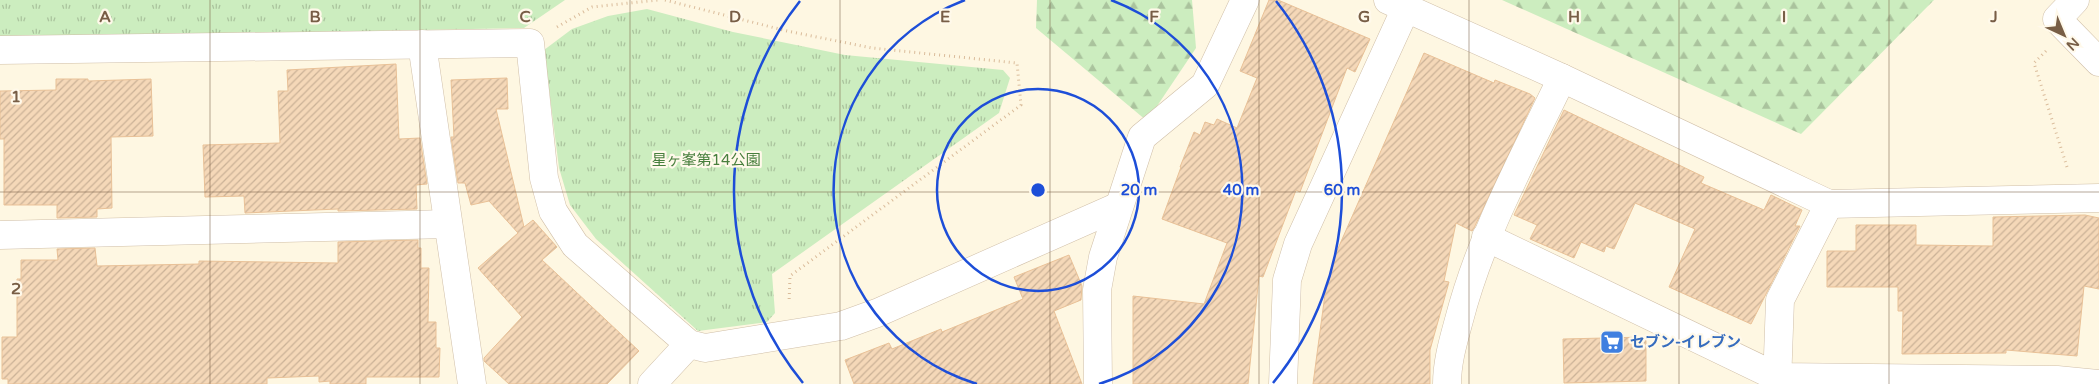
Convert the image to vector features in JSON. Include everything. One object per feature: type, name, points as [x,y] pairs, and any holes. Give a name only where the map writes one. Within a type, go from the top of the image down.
[{"type":"street","points":[[1098,384],[1097,290],[1103,257],[1142,137],[1205,86],[1245,0]]},
{"type":"street","points":[[2075,0],[2057,19],[2099,62]]},
{"type":"street","points":[[1283,384],[1287,280],[1298,244],[1397,4],[1562,78],[1829,204],[2088,198]]},
{"type":"street","points":[[0,50],[530,43],[544,178],[553,211],[575,245],[689,344],[705,348],[841,326],[877,313],[1119,206]]},
{"type":"street","points":[[422,44],[472,384]]},
{"type":"street","points":[[1447,384],[1447,366],[1468,283],[1486,237],[1562,78]]},
{"type":"street","points":[[1777,381],[1780,300],[1829,204]]},
{"type":"street","points":[[0,235],[448,224]]},
{"type":"street","points":[[1486,237],[1777,381],[2057,380],[2099,384]]},
{"type":"street","points":[[652,384],[689,344]]},
{"type":"path","points":[[530,43],[592,7],[658,0]]},
{"type":"path","points":[[665,0],[787,31],[872,48],[1017,63],[1021,105],[790,276],[787,335]]},
{"type":"path","points":[[2068,30],[2034,63],[2088,198]]},
{"type":"green space","points":[[0,0],[565,0],[524,28],[0,38]]},
{"type":"green space","points":[[1037,0],[1192,0],[1196,48],[1147,121],[1036,28]]},
{"type":"green space","points":[[1502,0],[1934,0],[1801,134]]},
{"type":"green space","name":"星ヶ峯第14公園","points":[[647,9],[733,32],[845,55],[1003,70],[1010,78],[999,113],[772,274],[775,313],[767,322],[698,331],[596,239],[570,205],[559,168],[544,50],[572,29],[608,16]]},
{"type":"building","points":[[1269,0],[1278,0],[1370,39],[1355,72],[1347,68],[1300,192],[1296,190],[1263,277],[1259,276],[1248,384],[1133,384],[1133,296],[1204,304],[1227,243],[1162,219],[1194,132],[1200,135],[1205,122],[1214,125],[1217,119],[1237,128],[1257,78],[1240,71]]},
{"type":"building","points":[[1424,53],[1494,83],[1495,80],[1530,94],[1535,98],[1474,228],[1472,231],[1456,223],[1444,281],[1449,282],[1430,350],[1430,384],[1313,384],[1325,294],[1336,253]]},
{"type":"building","points":[[396,64],[399,139],[420,138],[427,184],[416,185],[417,209],[338,211],[338,209],[245,213],[244,196],[205,197],[203,145],[280,143],[278,91],[288,91],[287,70]]},
{"type":"building","points":[[507,78],[508,109],[496,109],[524,227],[533,220],[557,247],[542,260],[639,351],[607,384],[509,384],[484,361],[484,358],[522,317],[478,268],[518,233],[489,201],[471,205],[465,183],[458,183],[451,137],[454,137],[451,80]]},
{"type":"building","points":[[56,79],[88,79],[88,81],[151,79],[153,136],[111,137],[112,208],[97,209],[97,217],[57,218],[57,205],[4,205],[4,139],[0,139],[0,91],[56,90]]},
{"type":"building","points":[[1564,110],[1704,177],[1701,183],[1764,210],[1771,195],[1802,210],[1795,226],[1800,226],[1751,324],[1669,287],[1695,229],[1635,203],[1614,249],[1606,246],[1604,252],[1581,242],[1574,258],[1530,239],[1537,225],[1514,215]]},
{"type":"building","points":[[2085,215],[2099,218],[2099,289],[2084,286],[2077,356],[2006,350],[2006,353],[1902,354],[1903,311],[1898,311],[1898,287],[1827,287],[1827,251],[1856,251],[1856,225],[1916,225],[1916,245],[1993,246],[1993,217]]},
{"type":"building","points":[[418,240],[418,248],[421,248],[421,268],[429,268],[428,322],[436,322],[436,348],[440,348],[439,377],[366,377],[366,384],[330,384],[330,381],[319,382],[319,376],[267,378],[267,384],[8,384],[8,379],[2,379],[2,337],[17,337],[17,279],[21,279],[21,260],[58,260],[57,249],[95,248],[97,266],[199,264],[199,261],[338,263],[338,242]]},
{"type":"building","points":[[1069,255],[1082,286],[1081,300],[1054,311],[1082,384],[854,384],[845,360],[889,343],[892,349],[941,329],[942,332],[1023,299],[1014,277]]},
{"type":"building","points":[[1646,337],[1646,381],[1564,383],[1563,339]]},
{"type":"place","name":"セブン-イレブン","points":[[1612,342]]}]
